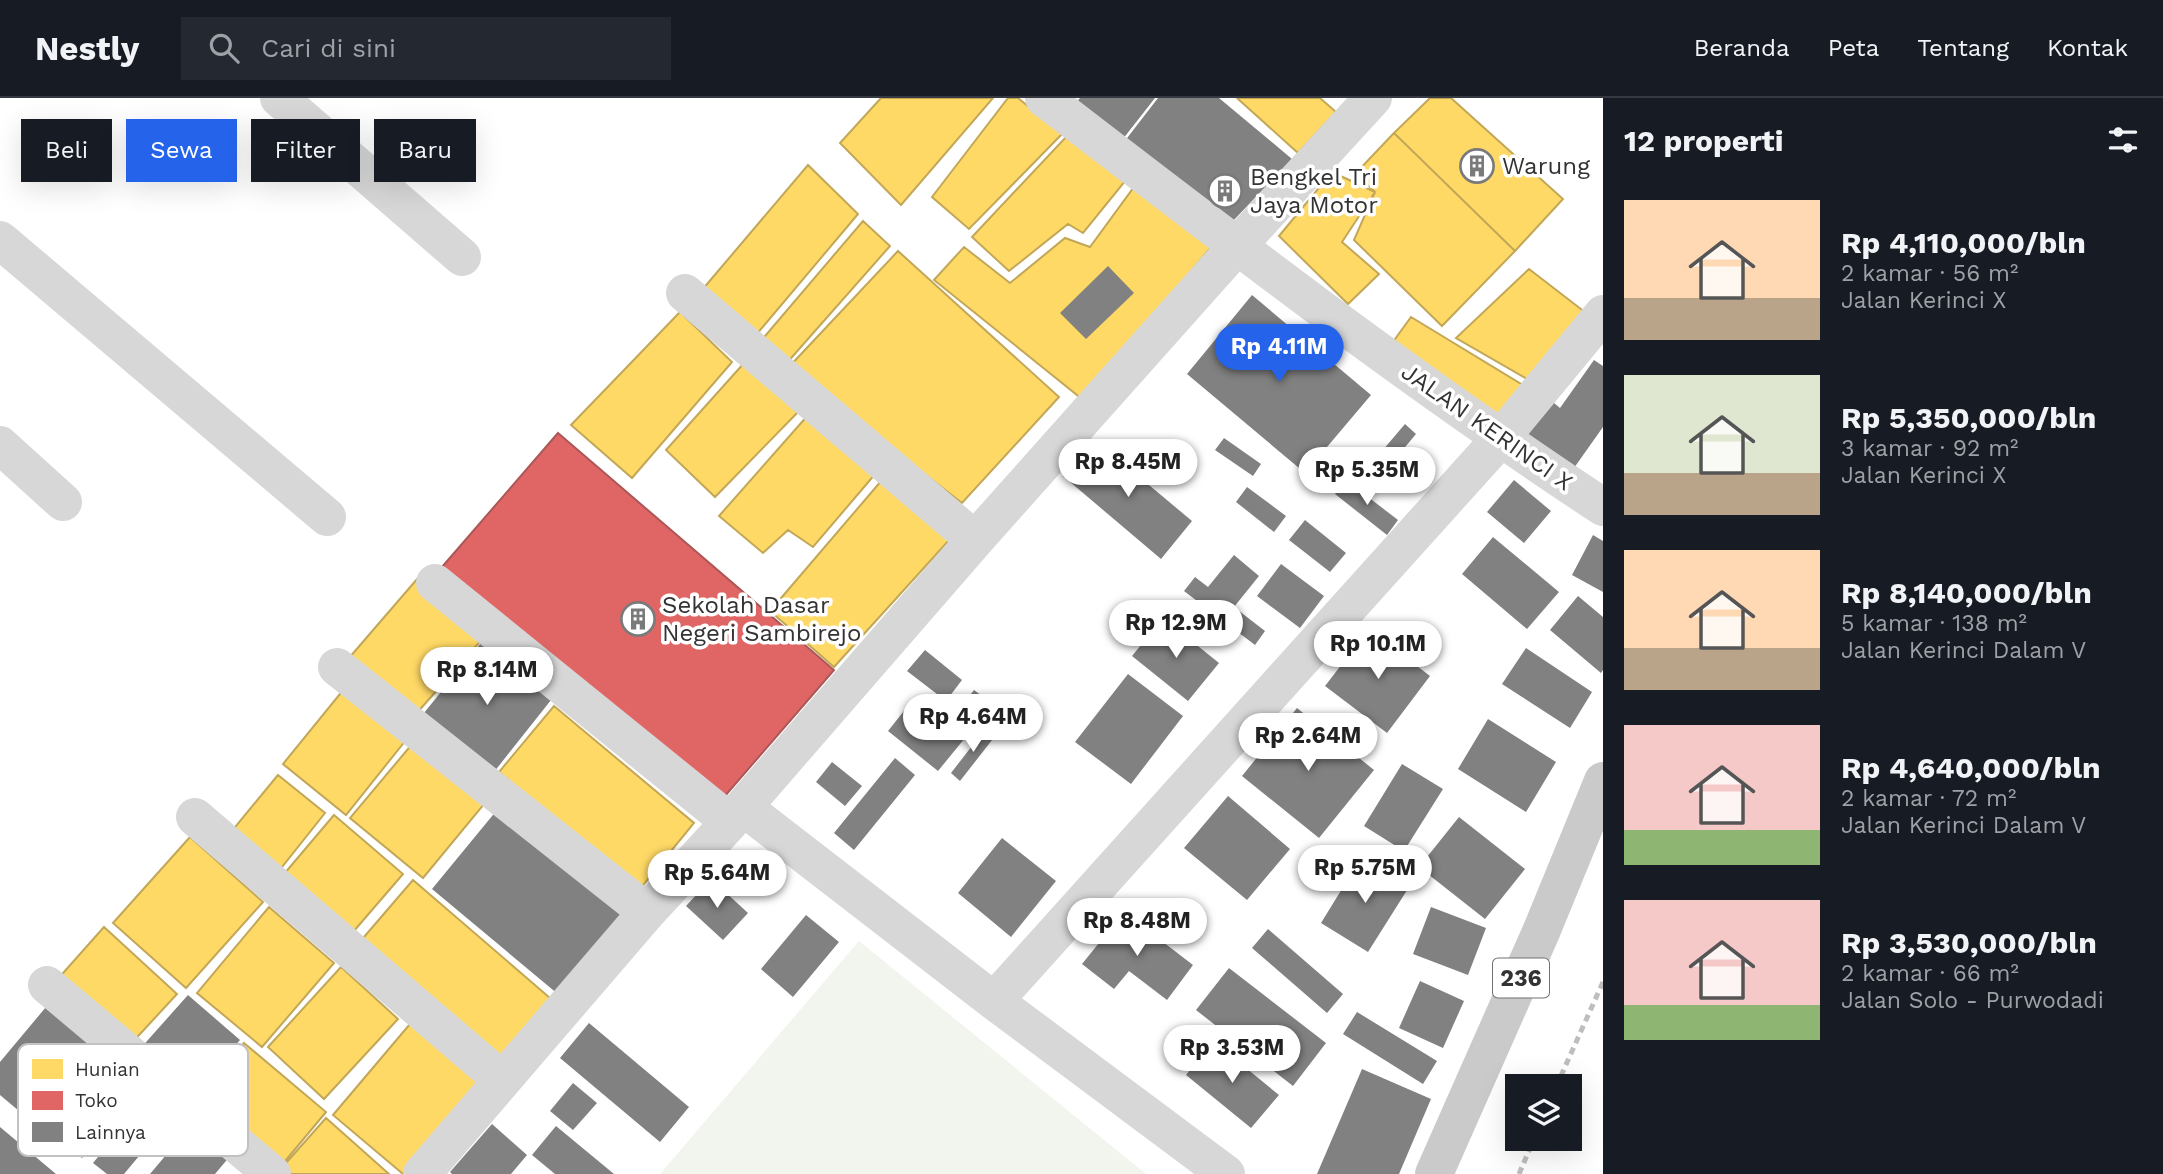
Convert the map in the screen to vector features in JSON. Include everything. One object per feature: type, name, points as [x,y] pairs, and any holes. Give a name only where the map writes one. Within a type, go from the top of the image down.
[{"type":"main road","name":"236","points":[[1434,1174],[1541,933],[1603,781]]},
{"type":"street","points":[[279,98],[462,257]]},
{"type":"street","name":"JALAN KERINCI X","points":[[1044,98],[1237,246],[1500,439],[1603,508]]},
{"type":"street","points":[[422,1174],[647,912],[975,540],[1373,98]]},
{"type":"street","points":[[0,240],[327,517]]},
{"type":"street","points":[[685,293],[975,540]]},
{"type":"street","points":[[993,1000],[1500,439],[1603,314]]},
{"type":"street","points":[[0,445],[63,502]]},
{"type":"street","points":[[435,583],[736,814],[993,1000],[1226,1174]]},
{"type":"street","points":[[337,667],[647,912]]},
{"type":"street","points":[[195,817],[502,1080]]},
{"type":"street","points":[[47,985],[117,1044]]},
{"type":"street","points":[[248,1154],[272,1174]]},
{"type":"shaded area","points":[[859,941],[1146,1174],[660,1174]]},
{"type":"building: Hunian","points":[[881,98],[993,98],[901,205],[840,143]]},
{"type":"building: Hunian","points":[[1008,98],[1018,98],[1062,134],[969,229],[932,197]]},
{"type":"building: Hunian","points":[[1237,98],[1320,98],[1336,112],[1298,153]]},
{"type":"building: Hunian","name":"Warung","points":[[1430,98],[1451,98],[1563,199],[1515,251],[1394,133]]},
{"type":"building: Hunian","points":[[1394,133],[1515,251],[1442,326],[1354,240],[1375,192],[1356,173]]},
{"type":"building: Hunian","points":[[1066,137],[1126,180],[1083,233],[1068,224],[1009,271],[972,237]]},
{"type":"building: Hunian","points":[[808,165],[858,214],[756,335],[702,290]]},
{"type":"building: Hunian","points":[[1332,172],[1375,192],[1342,242],[1379,274],[1348,304],[1279,236]]},
{"type":"building: Hunian","points":[[1134,187],[1213,245],[1082,399],[934,280],[964,247],[1010,283],[1065,238],[1090,247]]},
{"type":"building: Hunian","points":[[863,221],[890,246],[785,365],[760,342]]},
{"type":"building: Hunian","points":[[898,251],[1059,397],[962,503],[788,368]]},
{"type":"building: Hunian","points":[[1529,269],[1590,316],[1527,379],[1456,338]]},
{"type":"building: Hunian","points":[[680,312],[732,362],[632,478],[571,425]]},
{"type":"building: Hunian","points":[[1411,317],[1526,387],[1499,418],[1390,346]]},
{"type":"building: Hunian","points":[[745,362],[800,410],[715,497],[666,450]]},
{"type":"building: Hunian","points":[[809,414],[876,473],[813,547],[788,530],[763,553],[719,516]]},
{"type":"building: Hunian","points":[[882,480],[951,538],[834,667],[770,611]]},
{"type":"building: Hunian","points":[[418,578],[485,636],[415,715],[349,658]]},
{"type":"building: Hunian","points":[[344,689],[406,740],[346,815],[283,764]]},
{"type":"building: Hunian","points":[[554,706],[694,823],[640,889],[499,772]]},
{"type":"building: Hunian","points":[[413,743],[485,803],[423,878],[350,818]]},
{"type":"building: Hunian","points":[[278,775],[325,813],[274,877],[226,838]]},
{"type":"building: Hunian","points":[[334,815],[403,874],[347,939],[279,880]]},
{"type":"building: Hunian","points":[[190,837],[263,902],[186,988],[113,923]]},
{"type":"building: Hunian","points":[[413,880],[557,1004],[502,1068],[358,944]]},
{"type":"building: Hunian","points":[[269,907],[334,963],[262,1047],[197,993]]},
{"type":"building: Hunian","points":[[104,927],[177,994],[131,1044],[125,1044],[56,981]]},
{"type":"building: Hunian","points":[[341,967],[398,1019],[324,1099],[268,1047]]},
{"type":"building: Hunian","points":[[410,1024],[488,1090],[416,1174],[403,1174],[333,1115]]},
{"type":"building: Hunian","points":[[248,1046],[326,1112],[276,1172],[248,1149]]},
{"type":"building: Hunian","points":[[326,1118],[389,1174],[280,1174],[278,1172]]},
{"type":"building: Toko","name":"Sekolah Dasar Negeri Sambirejo","points":[[558,433],[834,670],[718,804],[442,567]]},
{"type":"building: Lainnya","points":[[1080,98],[1155,98],[1119,144],[1071,109]]},
{"type":"building: Lainnya","name":"Bengkel Tri Jaya Motor","points":[[1158,98],[1219,98],[1292,159],[1231,223],[1124,142]]},
{"type":"building: Lainnya","points":[[1108,266],[1134,293],[1086,339],[1060,313]]},
{"type":"building: Lainnya","points":[[1252,295],[1371,395],[1305,473],[1187,374]]},
{"type":"building: Lainnya","points":[[1594,360],[1603,366],[1603,427],[1574,468],[1523,431],[1547,397],[1560,408]]},
{"type":"building: Lainnya","points":[[1405,424],[1416,434],[1371,488],[1359,478]]},
{"type":"building: Lainnya","points":[[1224,438],[1261,464],[1253,476],[1215,450]]},
{"type":"building: Lainnya","points":[[1094,439],[1192,521],[1161,559],[1063,476]]},
{"type":"building: Lainnya","points":[[1346,480],[1398,520],[1387,535],[1335,494]]},
{"type":"building: Lainnya","points":[[1514,480],[1551,511],[1524,543],[1487,512]]},
{"type":"building: Lainnya","points":[[1247,487],[1286,516],[1274,532],[1236,502]]},
{"type":"building: Lainnya","points":[[1305,520],[1346,553],[1330,572],[1289,540]]},
{"type":"building: Lainnya","points":[[1593,535],[1603,541],[1603,592],[1572,575]]},
{"type":"building: Lainnya","points":[[1493,537],[1559,592],[1527,629],[1462,574]]},
{"type":"building: Lainnya","points":[[1234,555],[1259,576],[1234,607],[1265,631],[1255,645],[1184,591],[1195,577],[1208,587]]},
{"type":"building: Lainnya","points":[[1281,564],[1324,596],[1300,628],[1257,596]]},
{"type":"building: Lainnya","points":[[1578,596],[1603,617],[1601,673],[1550,630]]},
{"type":"building: Lainnya","points":[[1163,618],[1219,663],[1188,701],[1132,656]]},
{"type":"building: Lainnya","points":[[1369,629],[1430,676],[1387,733],[1325,686]]},
{"type":"building: Lainnya","points":[[485,638],[555,695],[490,777],[419,719]]},
{"type":"building: Lainnya","points":[[1526,648],[1592,692],[1570,728],[1502,684]]},
{"type":"building: Lainnya","points":[[925,650],[962,680],[946,701],[907,671]]},
{"type":"building: Lainnya","points":[[1128,674],[1183,716],[1131,784],[1075,742]]},
{"type":"building: Lainnya","points":[[974,690],[997,707],[988,719],[965,702]]},
{"type":"building: Lainnya","points":[[915,697],[965,738],[938,771],[888,731]]},
{"type":"building: Lainnya","points":[[1297,708],[1374,770],[1319,838],[1242,776]]},
{"type":"building: Lainnya","points":[[1488,719],[1556,762],[1526,812],[1458,769]]},
{"type":"building: Lainnya","points":[[986,728],[996,735],[960,781],[951,773]]},
{"type":"building: Lainnya","points":[[895,758],[915,775],[854,850],[834,833]]},
{"type":"building: Lainnya","points":[[832,762],[862,786],[845,806],[816,782]]},
{"type":"building: Lainnya","points":[[1402,764],[1443,789],[1404,851],[1364,826]]},
{"type":"building: Lainnya","points":[[1228,796],[1290,849],[1247,900],[1184,848]]},
{"type":"building: Lainnya","points":[[497,810],[629,922],[565,1000],[432,889]]},
{"type":"building: Lainnya","points":[[1459,817],[1525,869],[1485,919],[1419,867]]},
{"type":"building: Lainnya","points":[[1002,838],[1056,881],[1011,937],[958,893]]},
{"type":"building: Lainnya","points":[[1361,858],[1409,887],[1368,952],[1321,923]]},
{"type":"building: Lainnya","points":[[711,879],[748,913],[723,940],[686,906]]},
{"type":"building: Lainnya","points":[[1431,907],[1486,928],[1468,975],[1413,954]]},
{"type":"building: Lainnya","points":[[1124,912],[1193,965],[1167,1000],[1129,971],[1114,989],[1082,964]]},
{"type":"building: Lainnya","points":[[806,915],[839,942],[793,997],[761,969]]},
{"type":"building: Lainnya","points":[[1268,929],[1343,994],[1327,1013],[1252,948]]},
{"type":"building: Lainnya","points":[[1229,968],[1326,1043],[1293,1086],[1196,1010]]},
{"type":"building: Lainnya","points":[[1420,981],[1464,1001],[1443,1048],[1399,1028]]},
{"type":"building: Lainnya","points":[[188,995],[240,1040],[237,1044],[144,1044]]},
{"type":"building: Lainnya","points":[[46,1007],[89,1044],[18,1044],[18,1110],[0,1095],[0,1062]]},
{"type":"building: Lainnya","points":[[1357,1012],[1437,1061],[1423,1084],[1343,1034]]},
{"type":"building: Lainnya","points":[[589,1023],[689,1107],[660,1142],[560,1058]]},
{"type":"building: Lainnya","points":[[1213,1041],[1279,1095],[1251,1128],[1186,1075]]},
{"type":"building: Lainnya","points":[[1362,1069],[1431,1099],[1399,1174],[1317,1174]]},
{"type":"building: Lainnya","points":[[573,1083],[597,1103],[573,1130],[550,1111]]},
{"type":"building: Lainnya","points":[[492,1124],[527,1155],[511,1174],[452,1174],[450,1172]]},
{"type":"building: Lainnya","points":[[556,1126],[614,1174],[555,1174],[532,1155]]},
{"type":"building: Lainnya","points":[[0,1127],[18,1142],[18,1156],[35,1156],[56,1174],[0,1174]]},
{"type":"building: Lainnya","points":[[99,1156],[139,1156],[124,1174],[107,1174],[93,1163]]},
{"type":"building: Lainnya","points":[[165,1156],[230,1156],[215,1174],[150,1174]]},
{"type":"railway","points":[[1562,1074],[1603,982]]},
{"type":"railway","points":[[1519,1174],[1529,1151]]},
{"type":"place","name":"Warung","points":[[1477,166]]},
{"type":"place","name":"Bengkel Tri Jaya Motor","points":[[1225,191]]},
{"type":"place","name":"Sekolah Dasar Negeri Sambirejo","points":[[638,619]]}]
